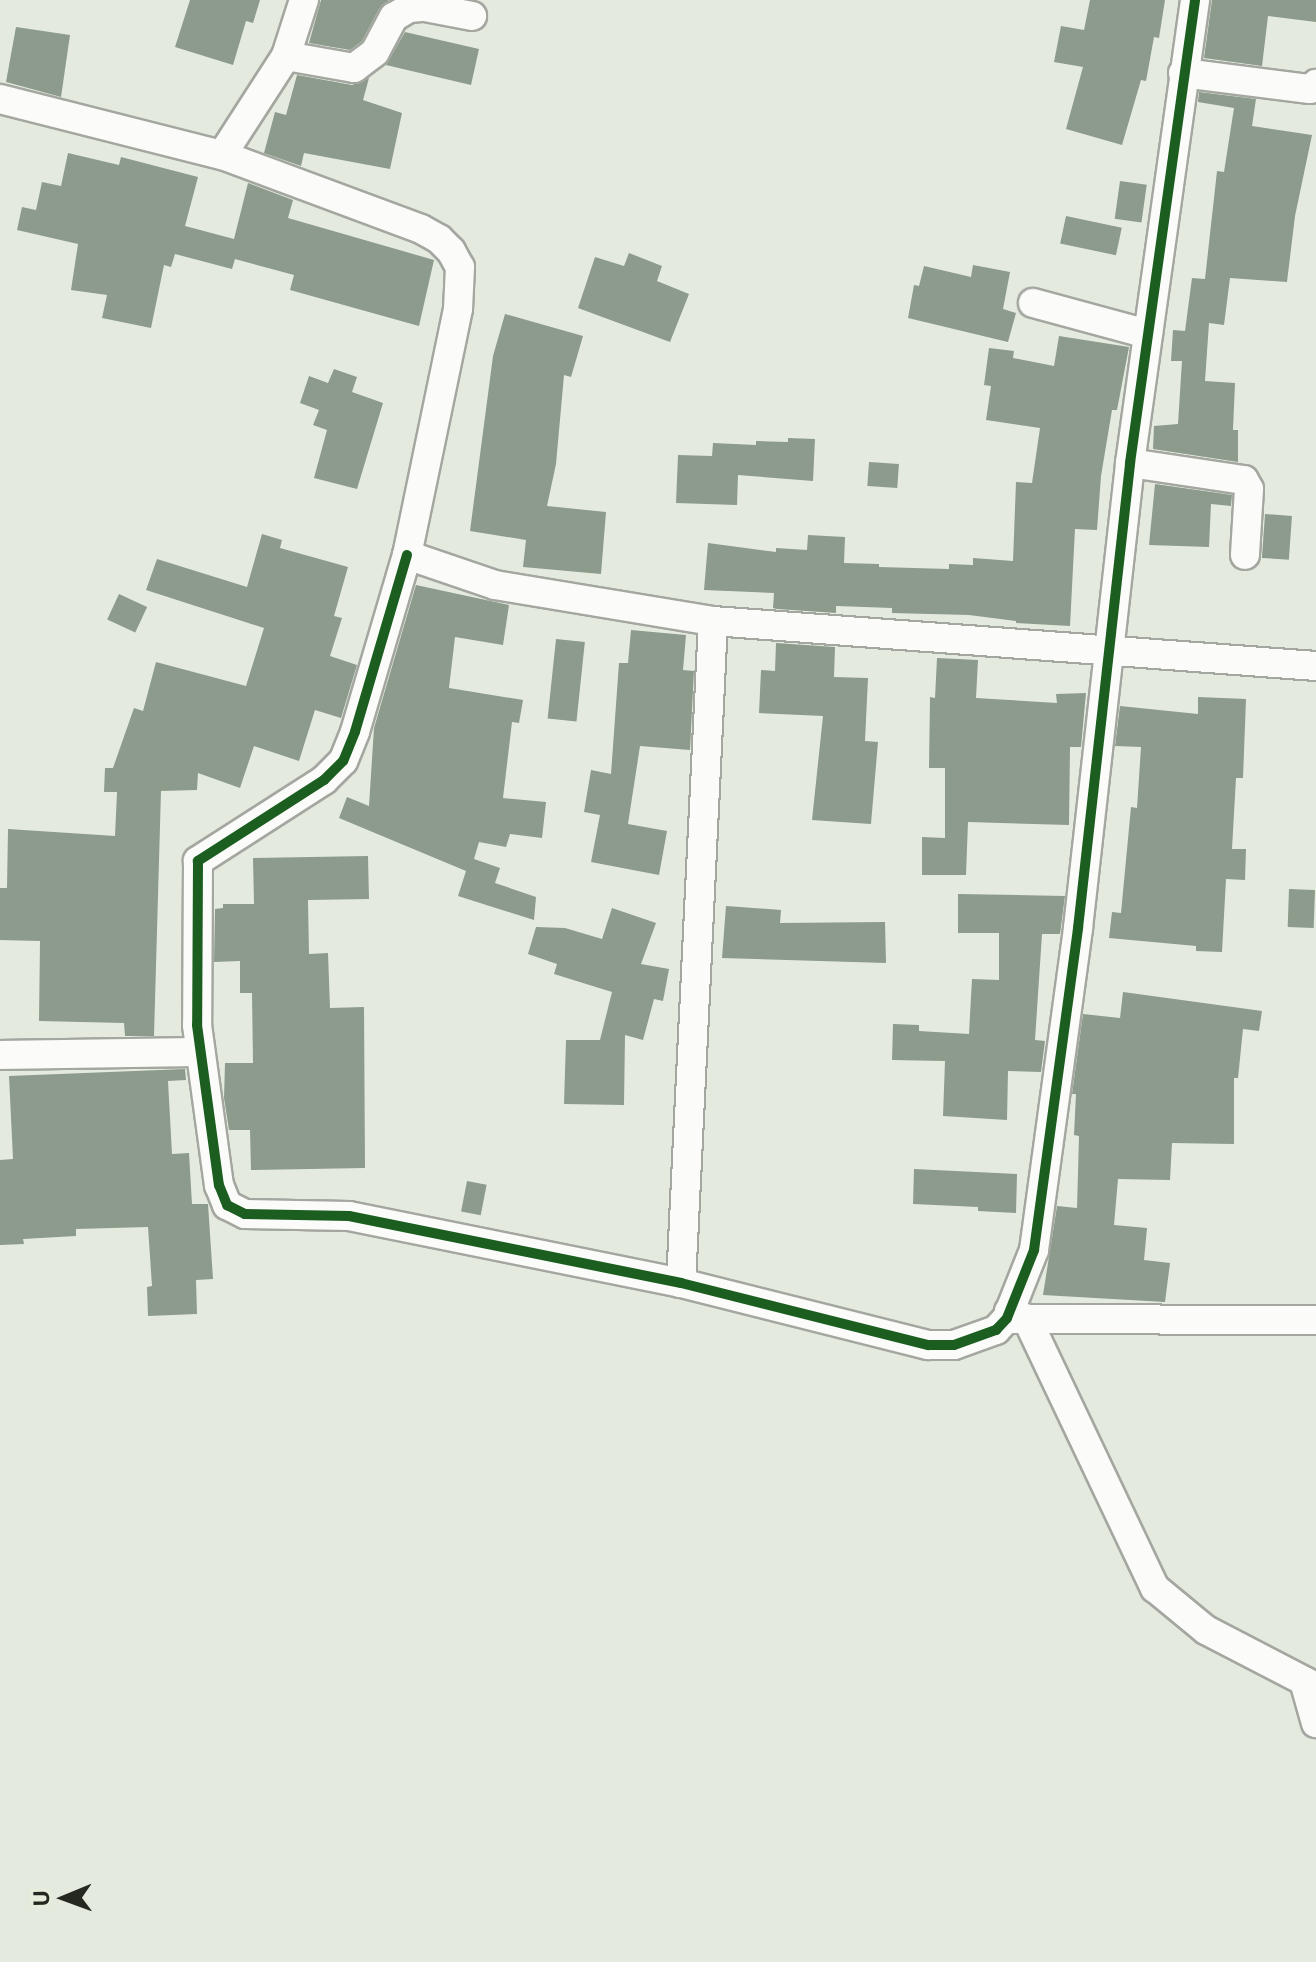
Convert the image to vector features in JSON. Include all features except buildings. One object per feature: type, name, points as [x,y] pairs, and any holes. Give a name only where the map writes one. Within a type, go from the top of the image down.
[{"type":"street","points":[[222,155],[286,56],[304,0]]},
{"type":"street","points":[[0,99],[222,155],[421,229],[439,239],[460,267],[458,309],[407,555],[355,732],[343,761],[324,780],[198,861],[199,1052],[219,1185],[232,1210],[245,1214],[349,1216],[681,1283],[928,1345],[974,1341],[1014,1316],[1034,1250],[1078,928],[1130,463],[1195,0]]},
{"type":"street","points":[[286,56],[354,68],[375,52],[394,17],[409,8],[425,7],[472,16]]},
{"type":"street","points":[[1183,73],[1306,89],[1316,84]]},
{"type":"street","points":[[1033,303],[1148,334]]},
{"type":"street","points":[[1130,463],[1244,480],[1249,489],[1245,555]]},
{"type":"street","points":[[407,555],[495,585],[713,621],[1316,666]]},
{"type":"street","points":[[681,1283],[713,621]]},
{"type":"street","points":[[0,1055],[199,1052]]},
{"type":"street","points":[[1014,1316],[1316,1320]]},
{"type":"street","points":[[1014,1316],[1155,1588],[1206,1630],[1310,1684],[1316,1723]]},
{"type":"cycle path","points":[[407,555],[355,732],[343,761],[324,780],[198,861],[197,1025],[219,1185],[227,1205],[245,1214],[349,1216],[681,1283],[928,1345],[954,1345],[996,1330],[1007,1318],[1034,1250],[1078,928],[1130,463],[1195,0]]}]
